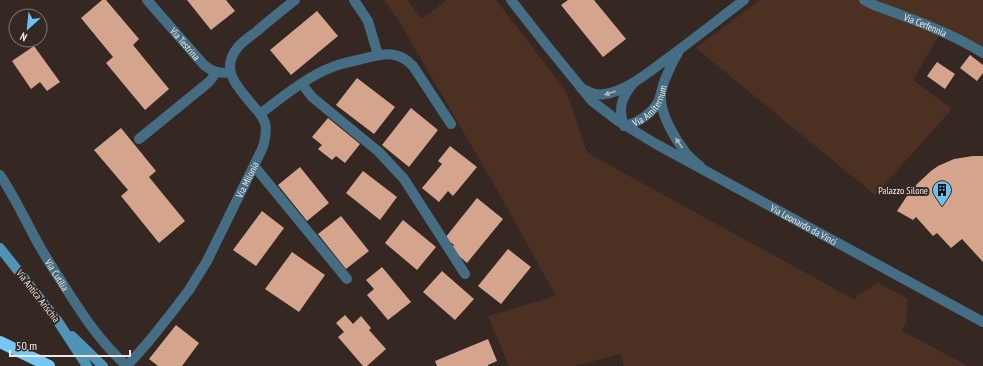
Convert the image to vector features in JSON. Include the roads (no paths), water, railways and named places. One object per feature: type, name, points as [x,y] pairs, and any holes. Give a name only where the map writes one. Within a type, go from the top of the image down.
[{"type":"highway","points":[[0,342],[49,366]]},
{"type":"main road","name":"Via Antica Arischia","points":[[0,248],[57,320],[87,366]]},
{"type":"main road","points":[[57,320],[103,366]]},
{"type":"street","name":"Via Testrina","points":[[148,0],[201,62],[215,72]]},
{"type":"street","points":[[139,140],[209,82],[213,78],[215,72],[220,74],[230,72],[230,66],[234,53],[240,45],[295,0]]},
{"type":"street","points":[[354,0],[368,21],[378,55]]},
{"type":"street","name":"Via Amiternum","points":[[511,0],[581,88],[598,106],[624,126],[639,120],[651,112],[659,100],[671,65],[681,48]]},
{"type":"street","name":"Via Amiternum","points":[[581,88],[593,94],[600,95],[624,88],[681,48],[744,0]]},
{"type":"street","name":"Via Cerfennia","points":[[864,0],[939,30],[983,53]]},
{"type":"street","points":[[260,114],[280,98],[302,84],[337,65],[378,55],[392,54],[410,62],[417,70],[451,124]]},
{"type":"street","name":"Via Milonia","points":[[127,366],[173,312],[193,284],[207,261],[263,147],[266,133],[265,124],[260,114],[235,83],[230,72]]},
{"type":"street","points":[[624,126],[621,112],[622,102],[628,90],[637,80]]},
{"type":"street","points":[[302,84],[312,97],[379,152],[404,179],[465,274]]},
{"type":"street","points":[[661,91],[660,100],[663,111],[675,136],[688,155],[706,171]]},
{"type":"street","name":"Via Leonardo da Vinci","points":[[624,126],[983,322]]},
{"type":"street","points":[[254,166],[348,279]]},
{"type":"street","name":"Via Cutilia","points":[[0,175],[39,245],[78,308],[110,350],[127,366]]},
{"type":"place","name":"Palazzo Silone","points":[[942,207]]}]
